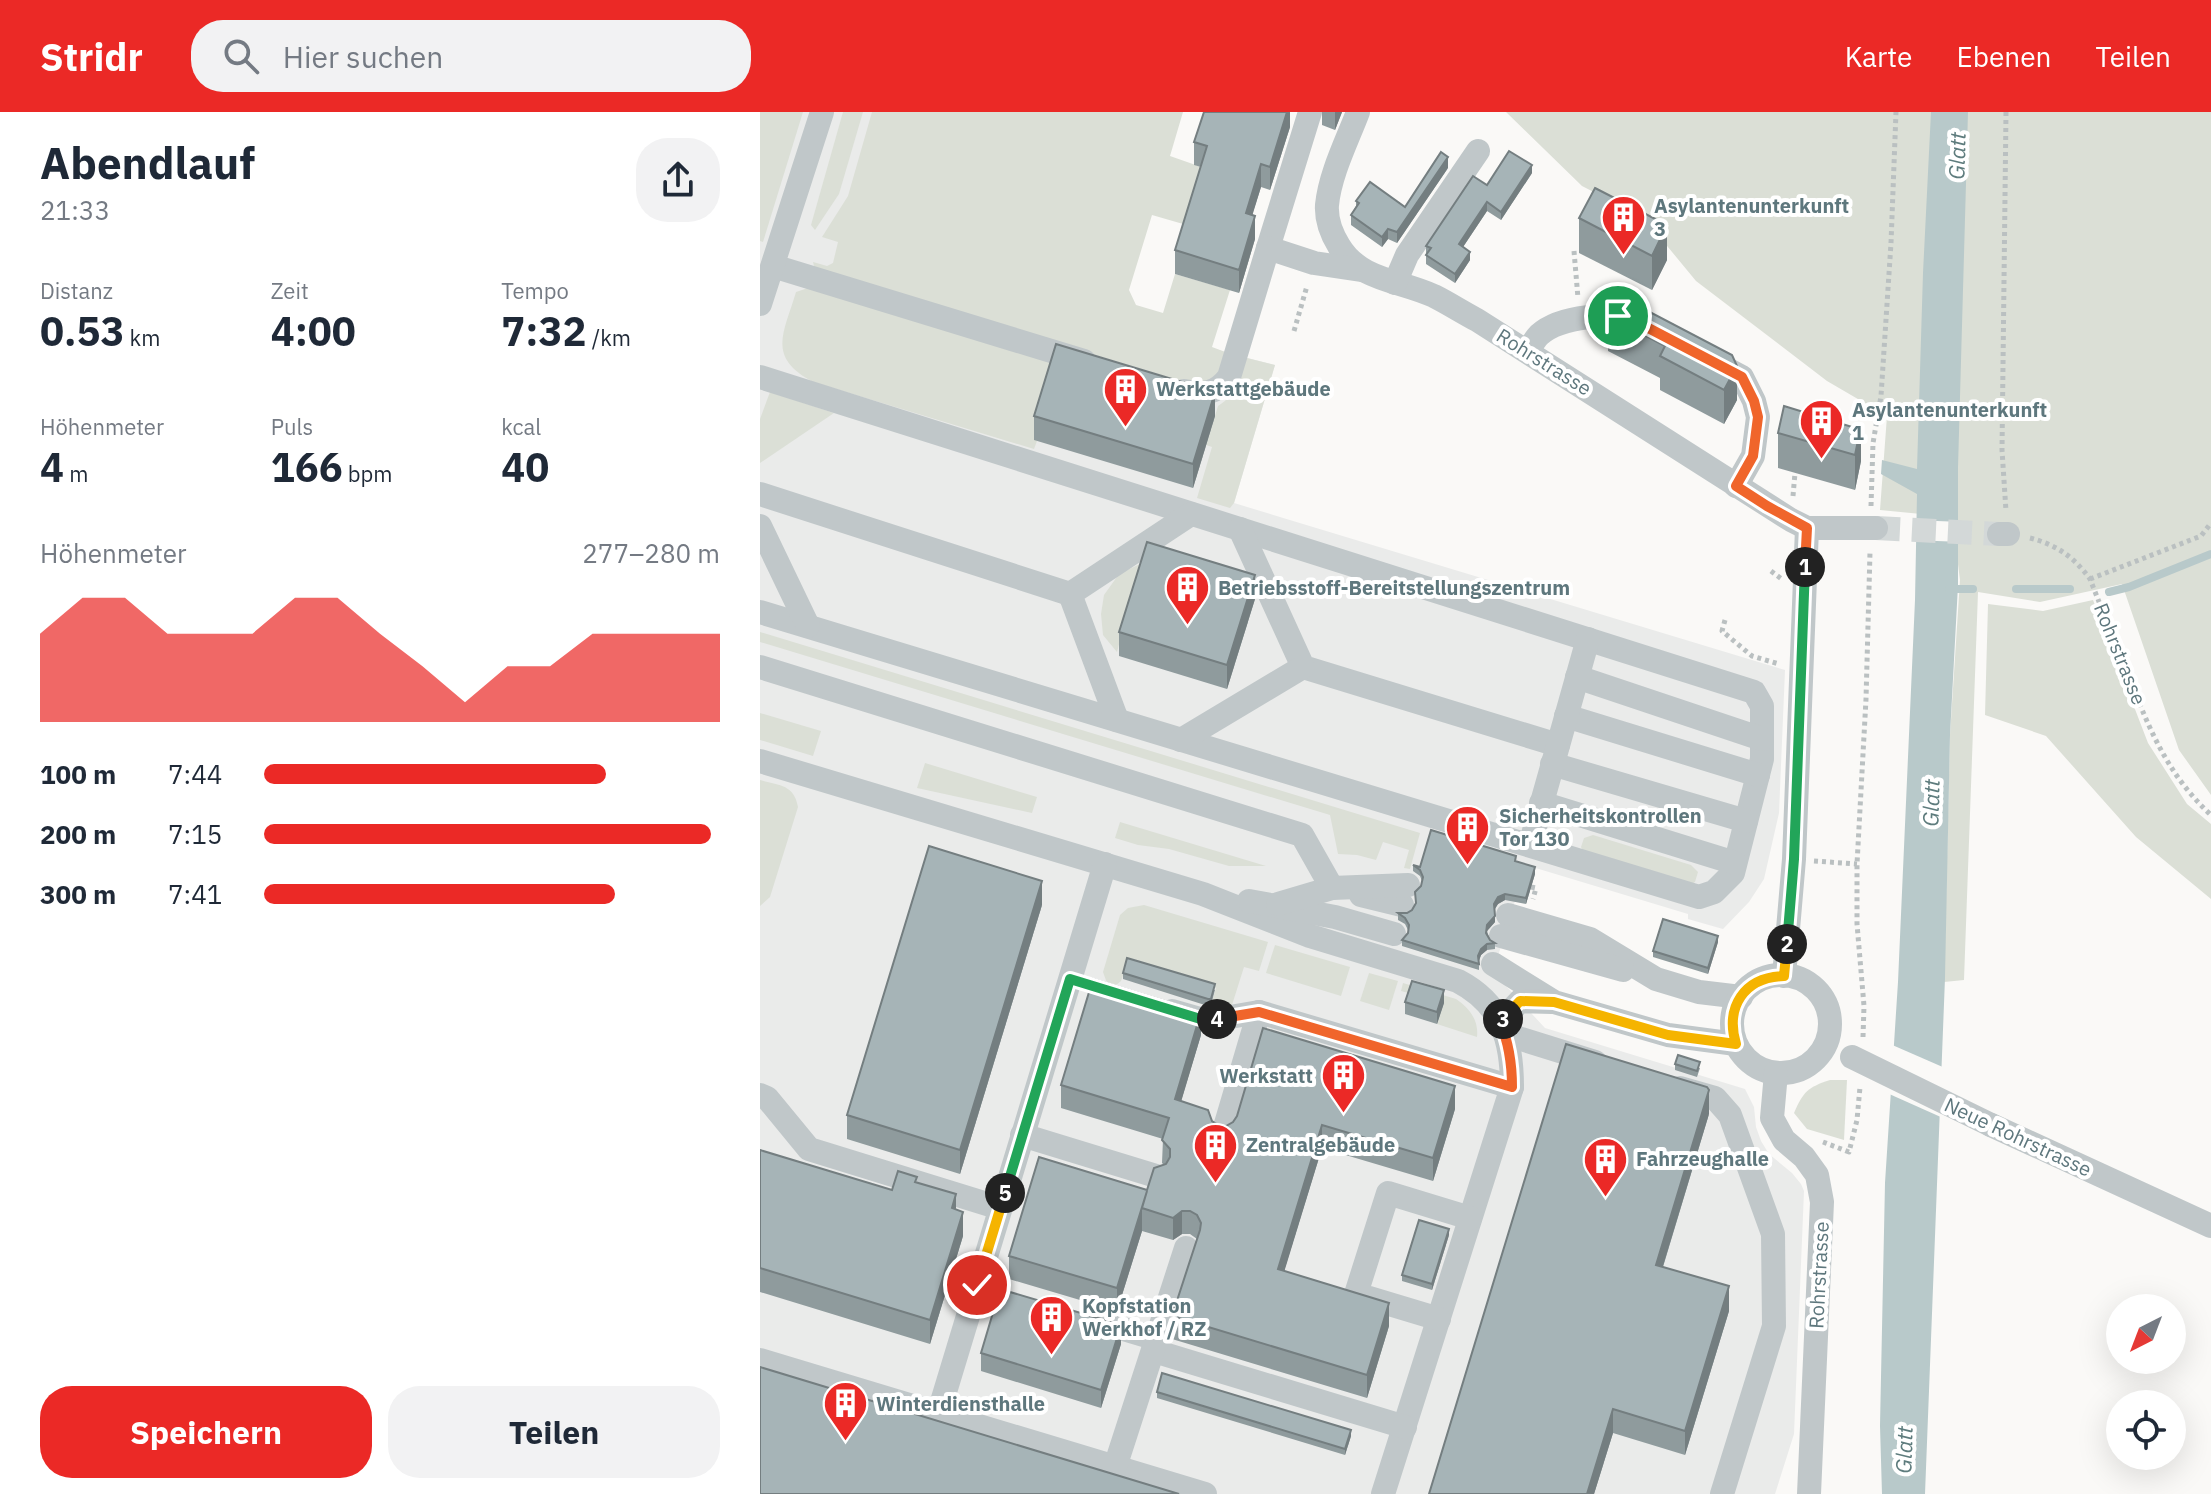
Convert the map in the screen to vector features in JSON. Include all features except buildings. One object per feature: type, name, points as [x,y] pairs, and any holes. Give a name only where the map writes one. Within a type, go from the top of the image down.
[{"type":"street","points":[[760,304],[822,112]]},
{"type":"street","points":[[1157,383],[1203,395],[1214,392],[1229,377],[1310,112]]},
{"type":"street","name":"Rohrstrasse","points":[[1358,112],[1336,171],[1327,206],[1330,232],[1344,255],[1361,270],[1432,295],[1528,351],[1767,506],[1807,528],[1873,528]]},
{"type":"street","points":[[1395,283],[1407,255],[1478,151]]},
{"type":"street","points":[[1268,248],[1314,263],[1361,270]]},
{"type":"street","points":[[773,266],[1112,369]]},
{"type":"street","points":[[1528,351],[1539,335],[1580,319],[1618,316],[1661,334]]},
{"type":"street","points":[[1688,348],[1742,377],[1754,401],[1758,417],[1753,456],[1736,486]]},
{"type":"street","points":[[760,377],[1754,692],[1762,706],[1762,759],[1733,873],[1714,892],[1699,897],[760,612]]},
{"type":"street","points":[[1758,417],[1786,425]]},
{"type":"street","points":[[760,494],[1070,594]]},
{"type":"street","points":[[1070,594],[1191,514]]},
{"type":"street","points":[[760,526],[808,626]]},
{"type":"street","points":[[1784,976],[1794,859],[1807,528]]},
{"type":"street","points":[[1240,529],[1303,667],[1746,821]]},
{"type":"street","points":[[1070,594],[1117,720]]},
{"type":"street","points":[[1530,845],[1588,639]]},
{"type":"street","points":[[760,667],[1302,835],[1332,888]]},
{"type":"street","points":[[1181,740],[1303,667]]},
{"type":"street","points":[[1577,677],[1762,739]]},
{"type":"street","points":[[1566,716],[1758,775]]},
{"type":"street","points":[[760,761],[1203,894],[1310,936],[1458,981],[1488,1002],[1503,1028],[1512,1064],[1512,1087],[1384,1494]]},
{"type":"street","points":[[1541,803],[1735,863]]},
{"type":"street","points":[[938,1415],[984,1287],[1000,1208],[1022,1135],[1078,981],[1105,864]]},
{"type":"street","points":[[1276,905],[1332,888],[1405,895]]},
{"type":"street","points":[[1203,894],[1335,917],[1394,934]]},
{"type":"street","points":[[1504,925],[1590,939],[1656,979],[1699,992],[1741,997]]},
{"type":"street","points":[[1493,964],[1554,1002]]},
{"type":"street","points":[[1771,976],[1784,976],[1809,984],[1819,994],[1826,1005],[1829,1032],[1819,1055],[1810,1063],[1800,1069],[1776,1073],[1752,1063],[1743,1055],[1736,1044],[1732,1020],[1741,997],[1759,981],[1771,976]]},
{"type":"street","points":[[1503,1028],[1520,1001],[1554,1002],[1668,1035],[1736,1044]]},
{"type":"street","points":[[1146,1003],[1207,1021],[1259,1012],[1512,1087]]},
{"type":"street","points":[[1223,1134],[1259,1012]]},
{"type":"street","points":[[1503,1028],[1610,1066]]},
{"type":"street","name":"Neue Rohrstrasse","points":[[1825,1045],[1857,1047],[1991,1125],[2211,1226]]},
{"type":"street","name":"Rohrstrasse","points":[[1776,1073],[1772,1118],[1784,1140],[1804,1157],[1817,1175],[1822,1202],[1809,1494]]},
{"type":"street","points":[[1655,1080],[1715,1098],[1730,1115],[1773,1234],[1774,1326],[1722,1494]]},
{"type":"street","points":[[760,1095],[767,1098],[809,1149],[1000,1208]]},
{"type":"street","points":[[1022,1135],[1156,1176]]},
{"type":"street","points":[[1439,1319],[1356,1294],[1388,1193],[1470,1218]]},
{"type":"street","points":[[1115,1467],[1186,1248]]},
{"type":"street","points":[[1067,1312],[1156,1345],[1405,1427]]},
{"type":"street","points":[[760,1360],[1205,1494]]},
{"type":"path","points":[[1857,1047],[1864,1006],[1857,924],[1857,864],[1873,528],[1871,442],[1881,396],[1896,112]]},
{"type":"path","name":"Rohrstrasse","points":[[2006,112],[2003,534],[2048,543],[2063,550],[2090,579],[2154,738],[2169,767],[2211,815]]},
{"type":"path","points":[[1574,251],[1580,319]]},
{"type":"path","points":[[1294,331],[1314,263]]},
{"type":"path","points":[[2090,579],[2201,536],[2211,523]]},
{"type":"path","points":[[1725,620],[1722,631],[1752,656],[1789,667]]},
{"type":"path","points":[[1794,859],[1857,864]]},
{"type":"path","points":[[1849,1152],[1861,1084]]},
{"type":"shaded area","points":[[760,112],[1164,112],[1103,313],[1275,365],[1234,503],[1785,670],[1779,813],[1764,879],[1749,902],[1723,929],[1688,919],[1688,914],[1516,862],[1515,901],[1493,972],[1545,1028],[1745,1089],[1754,1107],[1761,1141],[1769,1154],[1801,1184],[1804,1191],[1794,1434],[1775,1494],[760,1494]]},
{"type":"shaded area","points":[[760,112],[803,112],[763,242],[760,241]]},
{"type":"shaded area","points":[[843,112],[863,112],[839,194],[815,230],[811,225]]},
{"type":"shaded area","points":[[872,112],[1183,112],[1170,156],[1207,169],[1190,226],[1152,215],[1129,290],[1136,305],[1163,313],[1175,274],[1230,290],[1212,347],[1228,353],[1214,380],[1191,384],[815,270],[813,262],[827,266],[833,263],[838,242],[822,237],[848,196]]},
{"type":"shaded area","points":[[1506,112],[2211,112],[2211,795],[2179,750],[2122,584],[2040,602],[1978,592],[1964,980],[1944,982],[1950,735],[1960,580],[1952,517],[1880,510],[1887,416],[1827,381],[1696,281],[1644,218],[1582,186]]},
{"type":"shaded area","points":[[808,288],[1058,364],[1034,449],[813,382],[798,373],[789,363],[782,343],[796,292]]},
{"type":"shaded area","points":[[1243,357],[1275,365],[1230,508],[1197,498],[1212,447],[1206,445],[1218,406],[1233,391]]},
{"type":"shaded area","points":[[770,392],[834,413],[760,463],[760,419]]},
{"type":"shaded area","points":[[1140,564],[1117,652],[1103,635],[1101,614],[1104,595],[1119,574]]},
{"type":"shaded area","points":[[2093,600],[2148,743],[2187,804],[2211,824],[2211,899],[2136,837],[2046,736],[1985,715],[1988,604],[2043,611]]},
{"type":"shaded area","points":[[760,632],[1420,833],[1410,869],[1404,868],[1409,850],[1383,842],[1376,860],[1338,854],[1330,815],[760,642]]},
{"type":"shaded area","points":[[760,713],[821,731],[813,756],[760,740]]},
{"type":"shaded area","points":[[925,763],[1037,797],[1032,813],[917,788]]},
{"type":"shaded area","points":[[760,780],[789,790],[798,807],[770,897],[760,906]]},
{"type":"shaded area","points":[[1120,822],[1266,866],[1229,866],[1169,849],[1138,845],[1115,838]]},
{"type":"shaded area","points":[[1593,835],[1691,865],[1698,872],[1695,882],[1688,886],[1585,856],[1581,847],[1584,838]]},
{"type":"shaded area","points":[[1144,905],[1268,942],[1259,971],[1244,967],[1232,1005],[1214,1016],[1210,1008],[1216,988],[1128,961],[1121,981],[1115,986],[1107,983],[1103,972],[1120,915],[1128,908]]},
{"type":"shaded area","points":[[1275,945],[1350,967],[1341,996],[1266,973]]},
{"type":"shaded area","points":[[1369,973],[1398,981],[1389,1010],[1360,1001]]},
{"type":"shaded area","points":[[1403,983],[1456,999],[1472,1015],[1477,1037],[1437,1024],[1444,1003],[1401,991]]},
{"type":"shaded area","points":[[1830,1080],[1847,1080],[1844,1140],[1807,1129],[1794,1113],[1807,1091]]},
{"type":"water","name":"Glatt","points":[[1931,112],[1968,112],[1958,468],[1958,585],[1950,735],[1945,978],[1925,1494],[1882,1494],[1880,1426],[1885,1183],[1898,982],[1917,494],[1881,474],[1882,460],[1917,469]]},
{"type":"pier","points":[[1912,520],[1962,522],[1962,542],[1912,540]]},
{"type":"pier","points":[[1890,1044],[1945,1068],[1943,1118],[1887,1093]]},
{"type":"waterway","points":[[2109,592],[2211,554]]},
{"type":"waterway","points":[[1949,589],[1973,589]]},
{"type":"waterway","points":[[2016,589],[2070,589]]},
{"type":"tunnel","points":[[1876,528],[1999,534]]},
{"type":"place","name":"Asylantenunterkunft 3","points":[[1623,257]]},
{"type":"place","name":"Werkstattgebäude","points":[[1125,428]]},
{"type":"place","name":"Asylantenunterkunft 1","points":[[1821,460]]},
{"type":"place","name":"Betriebsstoff-Bereitstellungszentrum","points":[[1187,627]]},
{"type":"place","name":"Sicherheitskontrollen Tor 130","points":[[1468,867]]},
{"type":"place","name":"Werkstatt","points":[[1344,1115]]},
{"type":"place","name":"Zentralgebäude","points":[[1215,1184]]},
{"type":"place","name":"Fahrzeughalle","points":[[1605,1198]]},
{"type":"place","name":"Kopfstation Werkhof / RZ","points":[[1051,1357]]},
{"type":"place","name":"Winterdiensthalle","points":[[845,1443]]},
{"type":"route","points":[[977,1285],[1070,979],[1207,1021],[1259,1012],[1512,1087],[1512,1064],[1500,1022],[1520,1001],[1554,1002],[1668,1035],[1736,1044],[1732,1020],[1741,997],[1759,981],[1771,976],[1784,976],[1794,859],[1807,528],[1736,486],[1753,456],[1758,417],[1742,377],[1633,320],[1618,316]]}]
